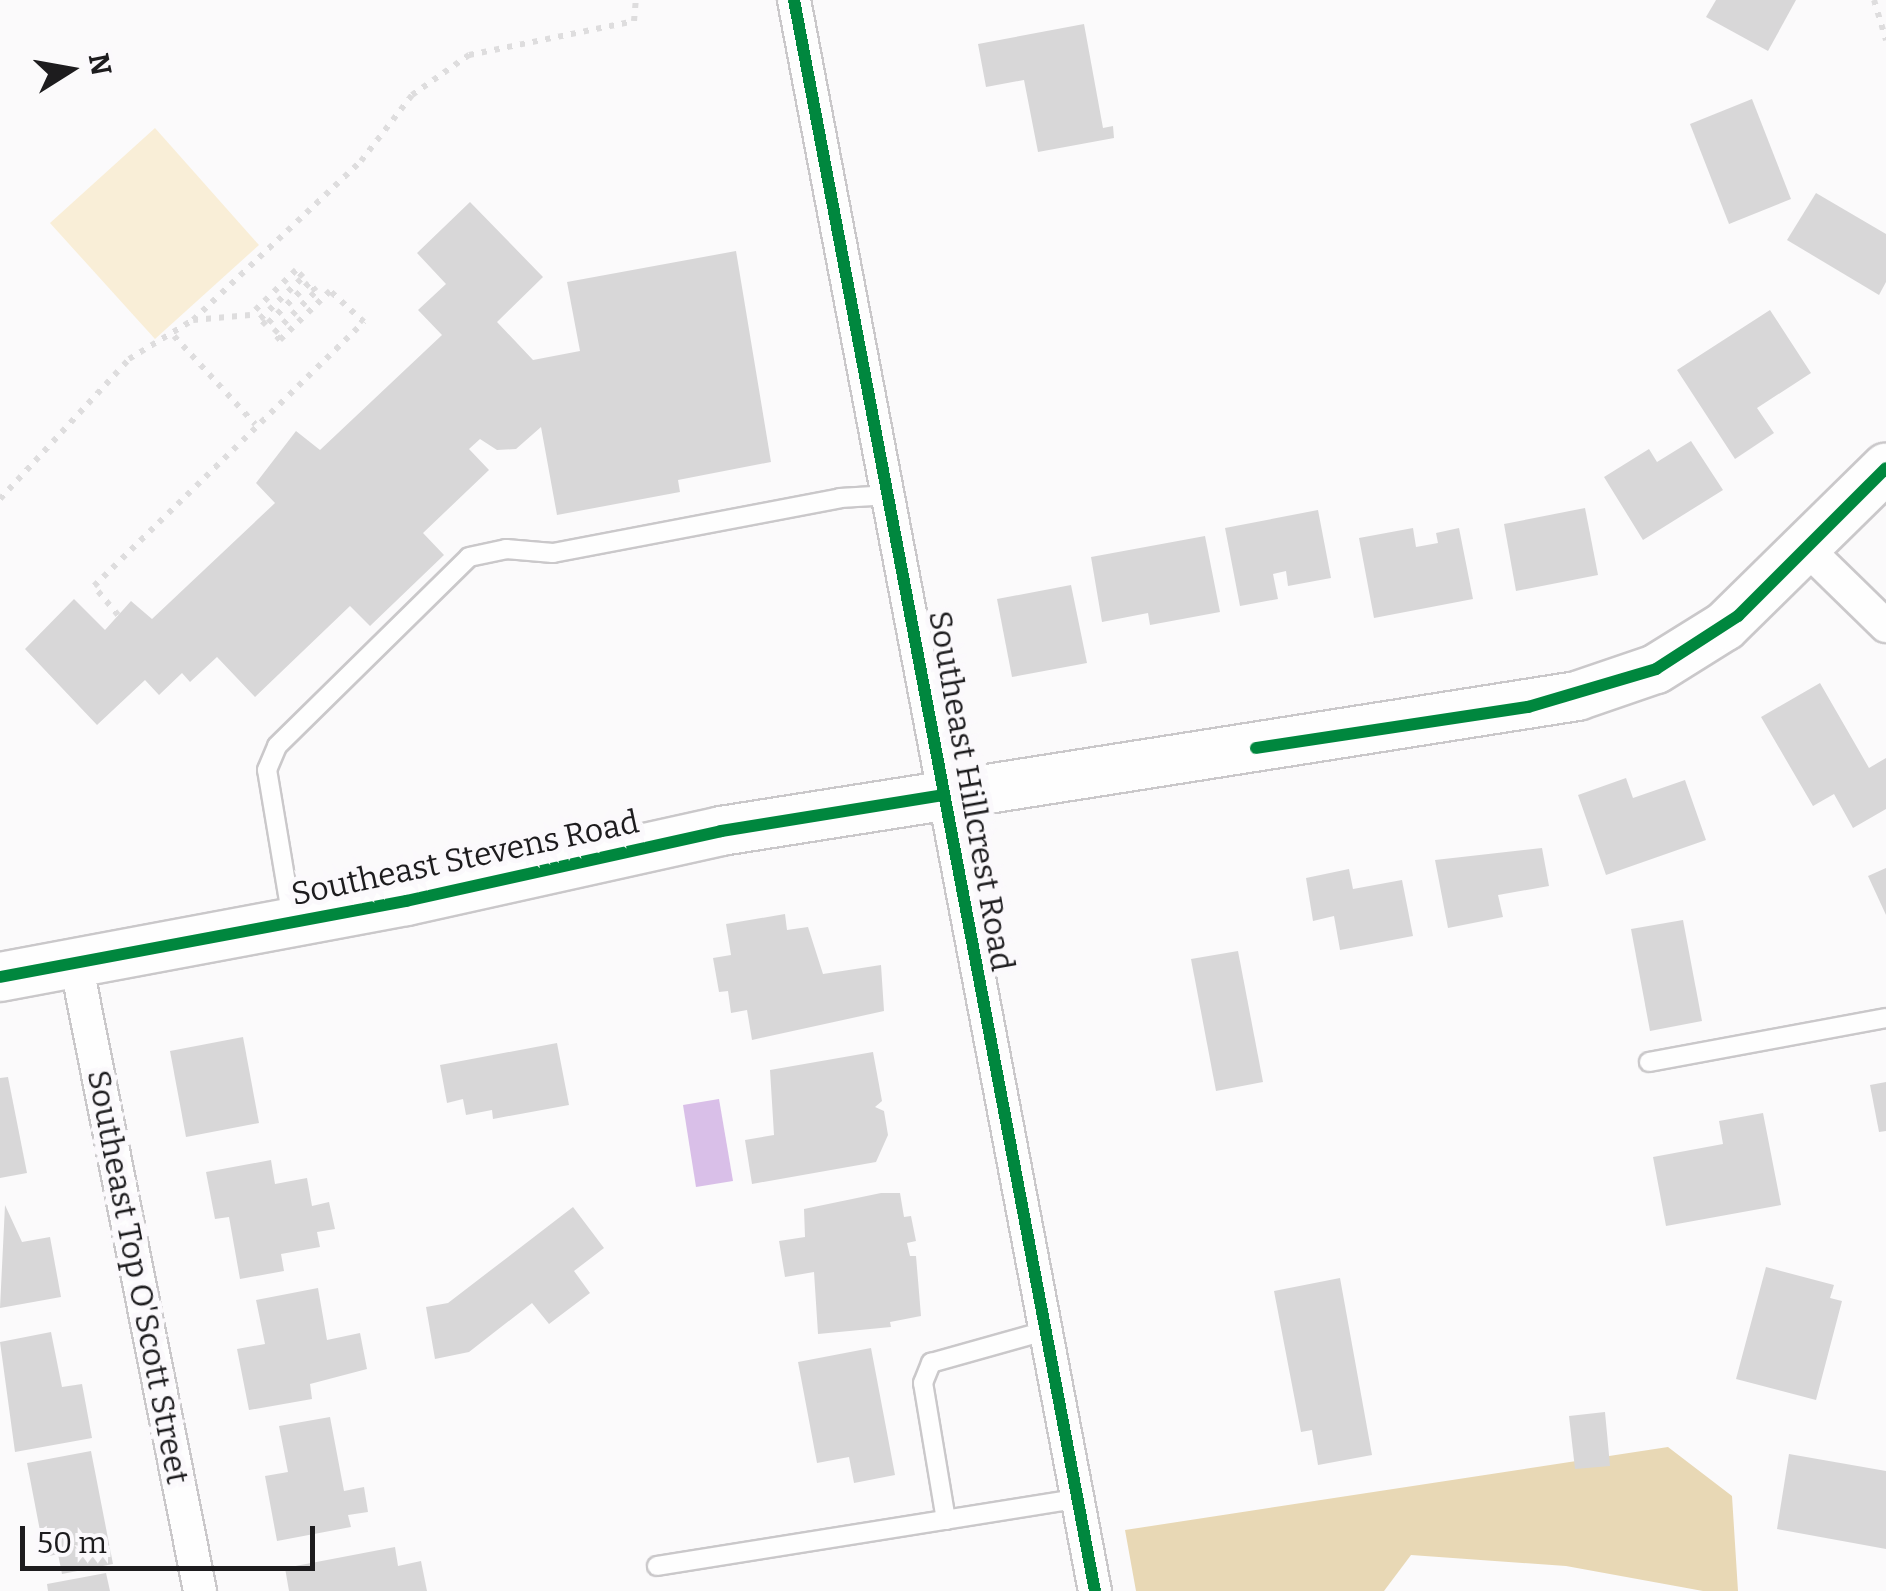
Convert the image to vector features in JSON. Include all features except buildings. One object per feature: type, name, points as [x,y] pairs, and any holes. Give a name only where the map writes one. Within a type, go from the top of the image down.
[{"type":"street","name":"Southeast Hillcrest Road","points":[[794,0],[1094,1591]]},
{"type":"street","name":"Southeast Stevens Road","points":[[0,977],[292,923],[721,830],[1434,722],[1606,688],[1690,651],[1808,550],[1886,468]]},
{"type":"street","points":[[1808,550],[1886,626]]},
{"type":"street","name":"Southeast Top O'Scott Street","points":[[76,963],[200,1591]]},
{"type":"lane","points":[[292,923],[267,770],[278,746],[469,557],[506,549],[552,553],[840,498],[890,495]]},
{"type":"lane","points":[[1649,1062],[1886,1018]]},
{"type":"lane","points":[[946,1520],[923,1383],[931,1362],[1045,1331]]},
{"type":"lane","points":[[657,1566],[1077,1500]]},
{"type":"path","points":[[0,499],[129,359],[174,336],[194,320],[361,161],[412,96],[469,55],[634,21],[636,0]]},
{"type":"path","points":[[1874,0],[1886,40]]},
{"type":"path","points":[[118,615],[94,586],[364,322],[330,290],[280,340],[274,333],[316,291],[309,283],[266,325],[260,319],[303,277],[296,270],[250,314],[194,320]]},
{"type":"path","points":[[174,336],[256,424]]},
{"type":"shaded area","points":[[155,128],[259,245],[155,339],[50,223]]},
{"type":"shaded area","points":[[719,1099],[733,1181],[696,1187],[683,1105]]},
{"type":"shaded area","points":[[1668,1447],[1732,1496],[1738,1591],[1703,1591],[1566,1566],[1411,1555],[1384,1591],[1136,1591],[1125,1530]]},
{"type":"cycle path","points":[[794,0],[1095,1591]]},
{"type":"cycle path","points":[[1256,748],[1528,707],[1656,669],[1738,616],[1886,468]]},
{"type":"cycle path","points":[[0,977],[406,901],[721,831],[943,795]]}]
